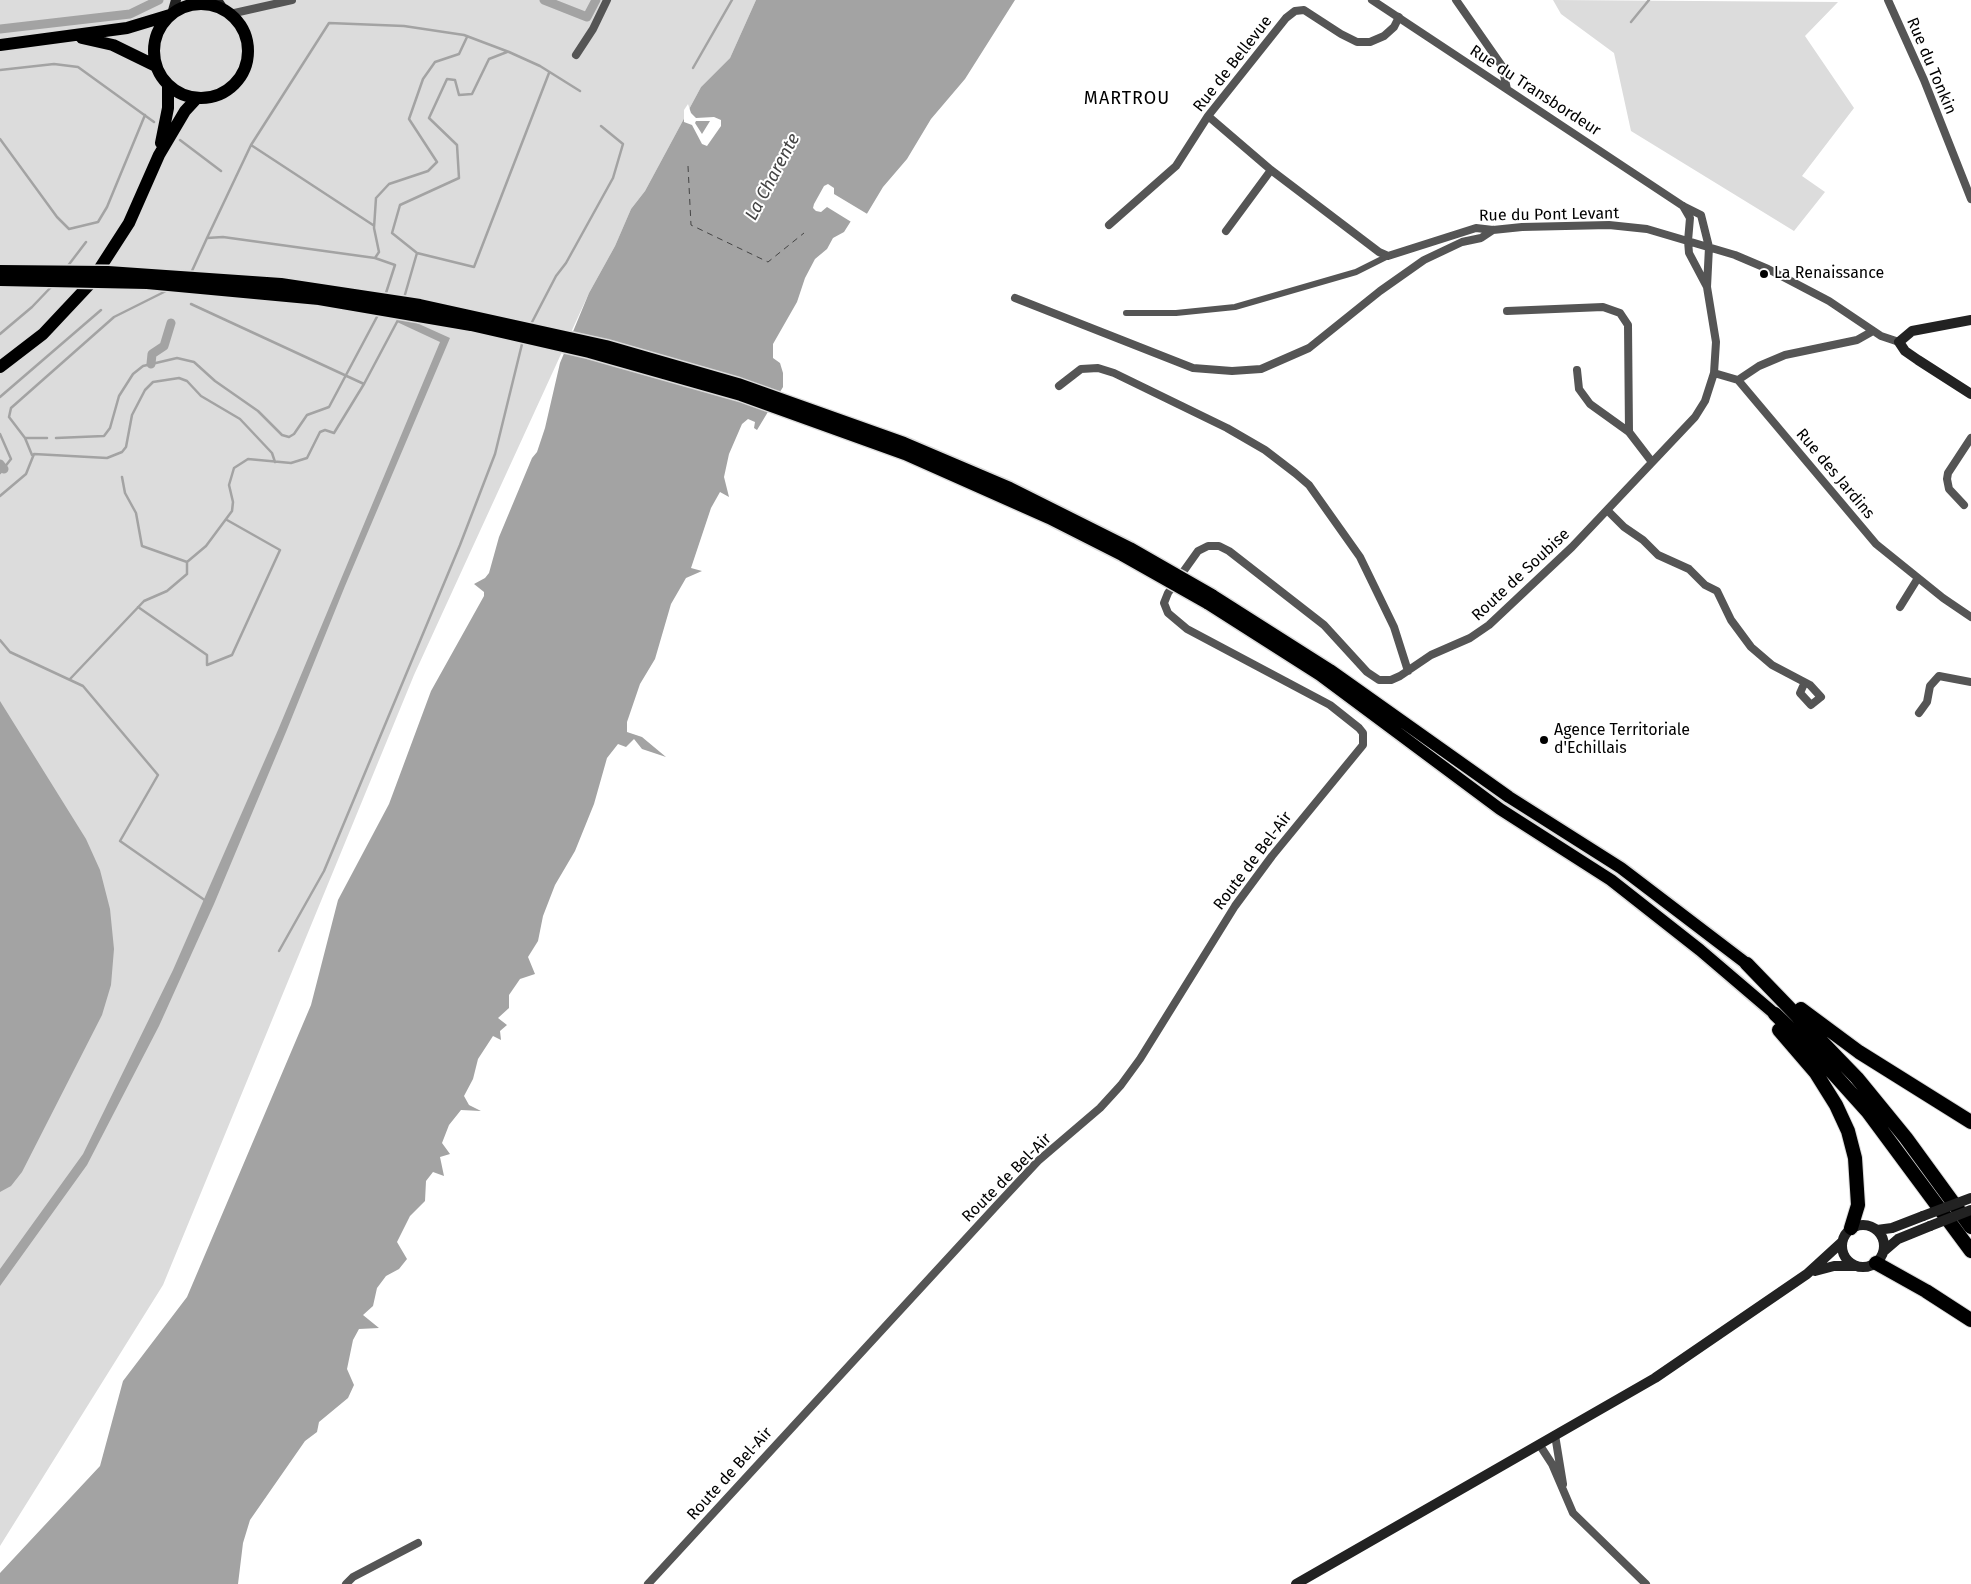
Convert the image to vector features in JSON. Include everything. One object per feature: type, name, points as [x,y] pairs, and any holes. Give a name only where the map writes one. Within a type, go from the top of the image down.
[{"type":"highway","points":[[1747,964],[1834,1036],[1971,1122]]},
{"type":"highway","points":[[1747,964],[1858,1078],[1906,1138],[1971,1228]]},
{"type":"highway","points":[[1774,1014],[1774,1024],[1816,1073],[1836,1105],[1848,1131],[1855,1158],[1858,1205],[1851,1228]]},
{"type":"highway","points":[[1774,1014],[1814,1052],[1868,1112],[1971,1251]]},
{"type":"highway","points":[[1880,1257],[1911,1282],[1971,1320]]},
{"type":"main road","points":[[0,45],[127,28],[171,15],[194,4],[209,4],[223,8],[240,26],[246,40],[248,55],[244,70],[235,82],[223,92],[210,97],[196,98],[181,94],[168,84],[156,66],[155,38],[161,26],[171,15],[176,0]]},
{"type":"main road","points":[[74,36],[113,45],[156,66]]},
{"type":"main road","points":[[159,155],[168,108],[168,84]]},
{"type":"main road","points":[[0,367],[43,334],[89,285],[130,223],[159,155],[184,111],[196,98]]},
{"type":"main road","points":[[0,271],[108,272],[281,284],[420,305],[606,346],[738,384],[904,443],[1018,492],[1130,548],[1210,599],[1330,670],[1509,797],[1621,868],[1747,964]]},
{"type":"main road","points":[[0,280],[147,283],[319,299],[471,325],[590,352],[741,396],[905,454],[1049,518],[1210,599],[1312,670],[1500,809],[1611,880],[1700,950],[1774,1014]]},
{"type":"main road","points":[[1971,320],[1912,331],[1899,342],[1905,350],[1918,360],[1971,394]]},
{"type":"main road","points":[[1296,1584],[1612,1404],[1686,1358],[1807,1274],[1842,1242],[1851,1228],[1864,1225],[1876,1230],[1892,1228],[1971,1198]]},
{"type":"main road","points":[[1807,1274],[1834,1266],[1864,1268],[1880,1257],[1898,1240],[1971,1210]]},
{"type":"main road","points":[[1876,1230],[1884,1242],[1880,1257]]},
{"type":"main road","points":[[1842,1242],[1844,1256],[1854,1266]]},
{"type":"street","points":[[223,8],[292,0]]},
{"type":"street","points":[[576,55],[594,29],[607,0]]},
{"type":"street","name":"Rue du Transbordeur","points":[[1372,0],[1683,206],[1701,215],[1709,247],[1707,287],[1716,342],[1714,373]]},
{"type":"street","points":[[1456,0],[1502,66],[1507,89]]},
{"type":"street","name":"Rue du Tonkin","points":[[1888,0],[1924,80],[1971,199]]},
{"type":"street","name":"Rue de Bellevue","points":[[1108,225],[1176,166],[1208,116],[1295,11],[1304,10],[1357,42],[1370,42],[1384,36],[1394,27],[1399,17]]},
{"type":"street","points":[[1208,116],[1271,170],[1379,252],[1388,256]]},
{"type":"street","points":[[1226,231],[1271,170]]},
{"type":"street","name":"Rue du Transbordeur","points":[[1683,206],[1690,218],[1689,254],[1707,287]]},
{"type":"street","name":"Rue du Pont Levant","points":[[1126,313],[1176,313],[1235,307],[1280,296],[1356,272],[1388,256],[1476,228],[1493,230],[1522,227],[1609,225],[1647,230],[1709,247],[1784,277],[1829,301],[1873,331],[1899,342]]},
{"type":"street","points":[[1015,298],[1193,368],[1232,371],[1261,369],[1309,348],[1380,291],[1424,260],[1462,242],[1481,238],[1493,230]]},
{"type":"street","points":[[1507,311],[1603,307],[1620,313],[1628,325],[1630,432]]},
{"type":"street","points":[[1714,373],[1738,380],[1759,366],[1785,355],[1857,340],[1873,331]]},
{"type":"street","points":[[1059,386],[1081,369],[1098,368],[1114,373],[1227,428],[1265,450],[1295,473],[1309,486],[1360,556],[1394,627],[1408,671]]},
{"type":"street","points":[[1577,370],[1579,389],[1590,404],[1630,432],[1652,462]]},
{"type":"street","name":"Route de Soubise","points":[[1364,738],[1360,728],[1330,705],[1187,629],[1168,613],[1164,603],[1168,593],[1198,551],[1208,546],[1219,546],[1259,572],[1324,625],[1358,663],[1375,678],[1391,680],[1431,655],[1470,638],[1489,625],[1572,547],[1695,417],[1705,401],[1714,373]]},
{"type":"street","name":"Rue des Jardins","points":[[1738,380],[1876,544],[1942,598],[1971,617]]},
{"type":"street","points":[[1964,504],[1950,489],[1947,479],[1948,473],[1971,438]]},
{"type":"street","points":[[1607,510],[1624,528],[1643,540],[1658,555],[1689,569],[1705,585],[1717,591],[1731,620],[1751,647],[1772,665],[1804,684]]},
{"type":"street","points":[[1900,607],[1918,578]]},
{"type":"street","points":[[1919,713],[1927,702],[1930,686],[1939,676],[1971,682]]},
{"type":"street","name":"Route de Bel-Air","points":[[648,1584],[997,1205],[1038,1162],[1100,1108],[1121,1085],[1140,1059],[1235,906],[1272,856],[1359,752],[1364,738]]},
{"type":"street","points":[[1556,1435],[1560,1451],[1564,1494]]},
{"type":"street","points":[[1539,1444],[1552,1464],[1573,1513],[1646,1584]]},
{"type":"street","points":[[346,1584],[353,1577],[418,1543]]},
{"type":"shaded area","points":[[0,0],[756,0],[730,58],[701,87],[645,191],[631,209],[615,246],[589,293],[414,675],[163,1285],[0,1546]]},
{"type":"shaded area","points":[[1553,0],[1838,2],[1805,36],[1854,108],[1802,176],[1825,192],[1794,231],[1631,131],[1614,53],[1561,14]]},
{"type":"water","name":"La Charente","points":[[756,0],[1015,0],[965,79],[931,119],[907,159],[883,187],[865,217],[856,213],[844,232],[833,238],[827,249],[815,259],[805,278],[797,302],[773,344],[773,358],[780,363],[783,373],[783,387],[757,430],[754,428],[755,422],[748,419],[742,424],[729,454],[724,477],[729,497],[720,492],[711,508],[691,568],[702,571],[686,578],[671,604],[655,659],[640,684],[627,722],[627,732],[642,737],[666,757],[642,749],[634,739],[626,747],[618,744],[607,758],[594,804],[575,851],[555,885],[543,916],[538,941],[528,957],[535,974],[520,979],[509,995],[509,1008],[498,1018],[507,1025],[500,1031],[501,1040],[493,1036],[478,1059],[473,1079],[464,1096],[469,1105],[481,1111],[461,1110],[449,1125],[442,1143],[450,1154],[440,1157],[444,1176],[433,1172],[426,1181],[425,1201],[410,1216],[397,1242],[407,1259],[399,1269],[386,1276],[377,1288],[373,1306],[363,1315],[379,1328],[359,1329],[353,1340],[347,1369],[354,1385],[348,1398],[319,1422],[317,1432],[305,1441],[250,1520],[243,1543],[238,1584],[0,1584],[0,1573],[100,1466],[123,1381],[187,1297],[311,1005],[338,900],[389,804],[431,691],[484,596],[484,592],[474,584],[485,578],[489,573],[499,537],[532,458],[537,452],[545,428],[560,363],[589,293],[615,246],[631,209],[645,191],[701,87],[730,58]]},
{"type":"water","points":[[399,315],[450,338],[214,904],[159,1026],[87,1165],[0,1286],[0,1269],[83,1154],[173,970],[278,730],[440,342],[397,322]]},
{"type":"water","points":[[0,701],[86,839],[100,870],[110,909],[114,949],[111,985],[102,1015],[22,1172],[11,1186],[0,1192]]},
{"type":"pier","points":[[688,104],[691,113],[696,118],[714,117],[721,120],[721,126],[707,146],[702,144],[692,125],[684,122],[684,110]],"holes":[[[696,121],[710,121],[702,134],[695,123]]]},
{"type":"pier","points":[[828,184],[834,188],[834,194],[869,215],[867,219],[857,216],[853,223],[827,207],[821,212],[816,211],[813,208],[814,204],[824,186]]},
{"type":"waterway","points":[[0,29],[130,14],[159,0]]},
{"type":"waterway","points":[[544,0],[587,17],[596,0]]},
{"type":"waterway","points":[[693,68],[732,0]]},
{"type":"waterway","points":[[1631,22],[1649,0]]},
{"type":"waterway","points":[[467,37],[459,54],[435,62],[423,79],[409,119],[437,162],[428,171],[389,184],[376,198],[374,228],[379,252],[375,258],[223,237],[207,238],[251,145],[329,23],[404,26],[464,35],[540,66],[580,91]]},
{"type":"waterway","points":[[507,52],[489,59],[472,94],[459,95],[455,80],[447,79],[429,118],[457,145],[459,178],[400,205],[392,233],[417,253],[474,267],[549,73]]},
{"type":"waterway","points":[[0,70],[54,64],[78,67],[154,122]]},
{"type":"waterway","points":[[0,139],[57,217],[69,229],[98,222],[107,207],[145,115]]},
{"type":"waterway","points":[[530,326],[556,276],[566,263],[613,178],[623,144],[601,126]]},
{"type":"waterway","points":[[180,140],[221,171]]},
{"type":"waterway","points":[[251,145],[373,225]]},
{"type":"waterway","points":[[191,273],[207,238]]},
{"type":"waterway","points":[[67,267],[86,242]]},
{"type":"waterway","points":[[404,298],[417,253]]},
{"type":"waterway","points":[[375,258],[395,265],[385,296]]},
{"type":"waterway","points":[[0,334],[32,307],[53,285]]},
{"type":"waterway","points":[[32,455],[25,438],[9,417],[11,408],[114,317],[168,290]]},
{"type":"waterway","points":[[191,304],[364,384],[398,320]]},
{"type":"waterway","points":[[0,397],[101,310]]},
{"type":"waterway","points":[[56,438],[104,436],[110,428],[119,396],[133,374],[143,366],[177,358],[194,362],[215,381],[258,411],[282,435],[289,437],[294,434],[307,415],[329,407],[379,313]]},
{"type":"waterway","points":[[151,364],[152,354],[164,346],[171,323]]},
{"type":"waterway","points":[[279,951],[324,871],[460,545],[495,454],[523,340]]},
{"type":"waterway","points":[[0,496],[26,474],[34,454],[107,458],[122,452],[126,447],[132,415],[145,390],[153,382],[179,378],[187,381],[201,396],[240,419],[272,453],[275,462]]},
{"type":"waterway","points":[[122,477],[125,493],[136,513],[142,546],[187,562],[206,546],[232,511],[233,502],[229,485],[234,468],[248,459],[291,463],[307,458],[320,432],[325,430],[334,433],[364,384]]},
{"type":"waterway","points":[[0,434],[11,459],[0,473]]},
{"type":"waterway","points":[[26,438],[47,438]]},
{"type":"waterway","points":[[0,464],[4,469]]},
{"type":"waterway","points":[[138,607],[207,655],[207,665],[232,655],[280,550],[227,520]]},
{"type":"waterway","points":[[70,679],[144,601],[167,591],[187,574],[187,562]]},
{"type":"waterway","points":[[0,640],[10,652],[83,686],[158,775],[120,841],[206,901]]},
{"type":"ferry route","points":[[688,166],[691,225],[768,262],[804,233]]},
{"type":"place","name":"La Renaissance","points":[[1764,274]]},
{"type":"place","name":"Agence Territoriale d'Echillais","points":[[1544,740]]},
{"type":"district","name":"MARTROU","points":[[1127,99]]}]
